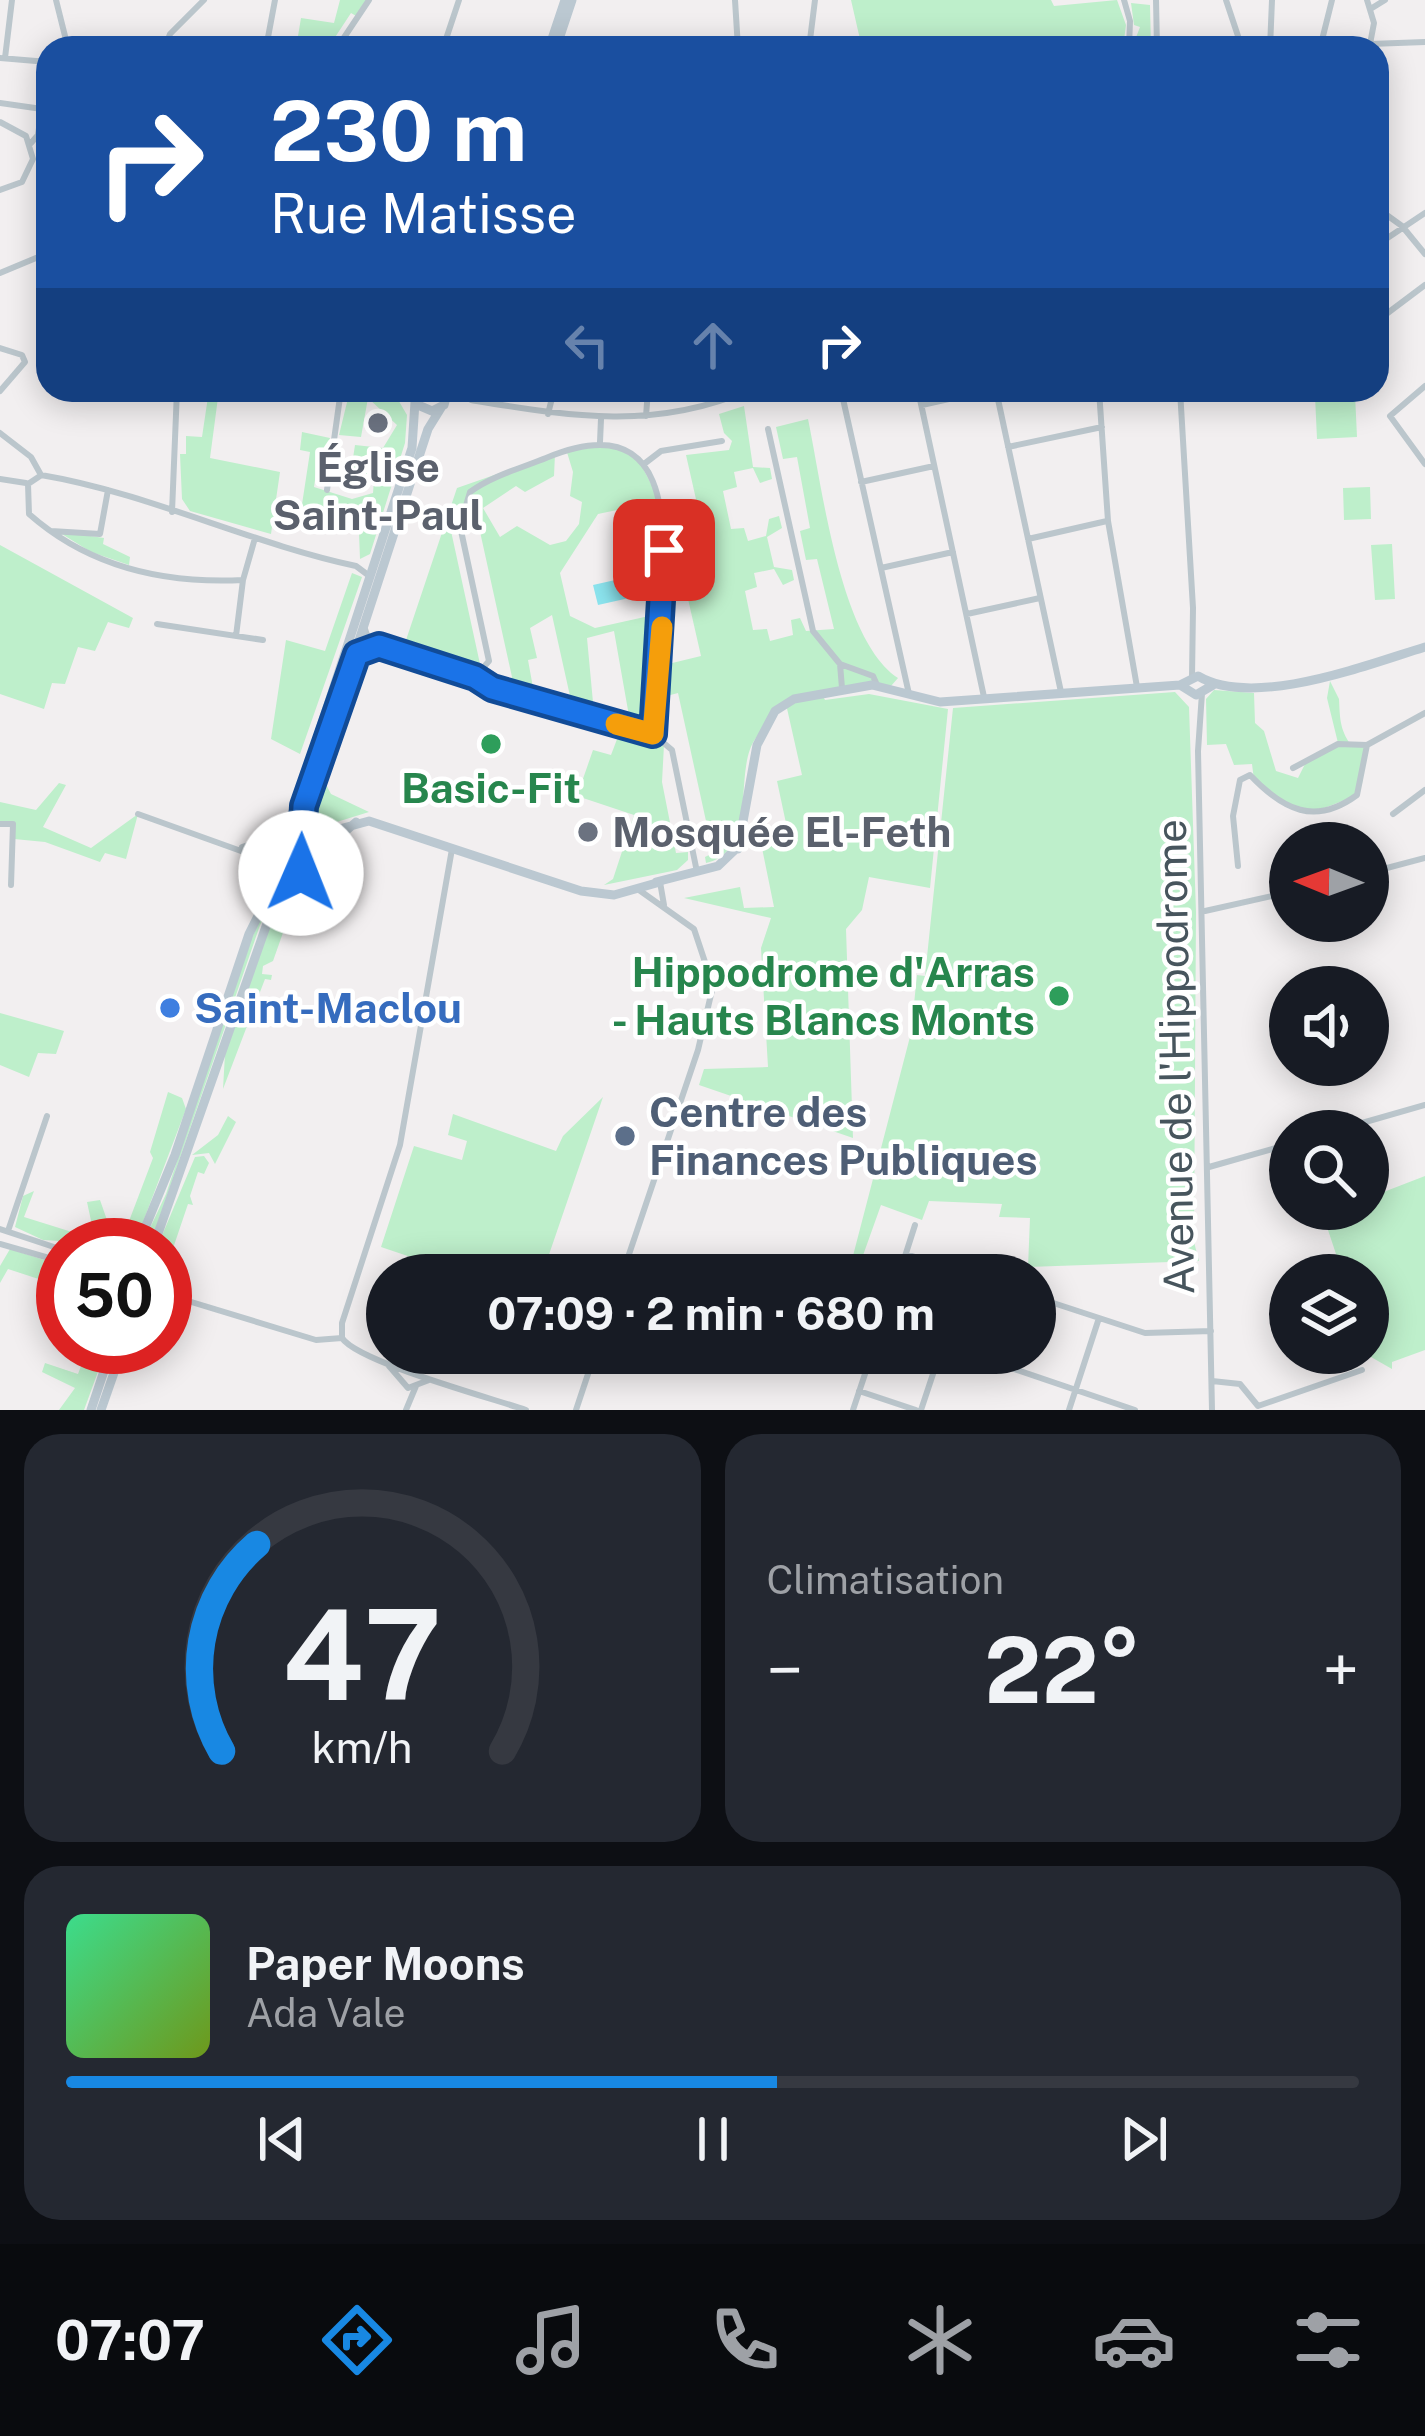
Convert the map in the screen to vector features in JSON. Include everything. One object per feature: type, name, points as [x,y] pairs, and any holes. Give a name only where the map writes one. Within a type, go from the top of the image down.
[{"type":"main road","points":[[556,36],[569,0]]},
{"type":"main road","points":[[149,1218],[249,934],[273,885],[270,863],[276,833],[292,815],[412,448],[412,402]]},
{"type":"main road","points":[[418,402],[428,411],[442,407]]},
{"type":"main road","points":[[312,862],[304,806],[428,429],[444,402]]},
{"type":"main road","points":[[276,833],[308,835],[369,821],[598,893],[642,890],[718,866],[738,849],[761,737],[766,721],[783,704],[842,688],[877,685],[940,702],[1137,687],[1281,686],[1425,647]]},
{"type":"main road","points":[[163,1218],[261,936],[296,874],[356,822]]},
{"type":"main road","points":[[270,863],[296,874]]},
{"type":"main road","points":[[91,1410],[103,1374]]},
{"type":"main road","points":[[101,1410],[114,1374]]},
{"type":"street","points":[[12,0],[3,58],[36,63]]},
{"type":"street","points":[[56,0],[65,36]]},
{"type":"street","points":[[173,36],[204,0]]},
{"type":"street","points":[[268,36],[275,0]]},
{"type":"street","points":[[345,36],[369,0]]},
{"type":"street","points":[[447,36],[459,0]]},
{"type":"street","points":[[734,0],[737,36]]},
{"type":"street","points":[[810,36],[814,0]]},
{"type":"street","points":[[1124,0],[1129,36]]},
{"type":"street","points":[[1156,0],[1157,36]]},
{"type":"street","points":[[1226,0],[1238,36]]},
{"type":"street","points":[[1270,36],[1272,0]]},
{"type":"street","points":[[1323,36],[1331,0]]},
{"type":"street","points":[[1370,36],[1370,4],[1385,0]]},
{"type":"street","points":[[1389,45],[1425,42]]},
{"type":"street","points":[[0,103],[36,108]]},
{"type":"street","points":[[0,122],[20,129],[31,143]]},
{"type":"street","points":[[0,190],[22,182],[33,159],[36,128]]},
{"type":"street","points":[[1389,236],[1425,213]]},
{"type":"street","points":[[1389,217],[1425,254]]},
{"type":"street","points":[[0,273],[36,258]]},
{"type":"street","points":[[1389,312],[1425,285]]},
{"type":"street","points":[[0,349],[22,355],[25,362],[0,391]]},
{"type":"street","points":[[1425,386],[1391,412],[1391,420],[1425,464]]},
{"type":"street","points":[[172,512],[177,402]]},
{"type":"street","points":[[327,490],[339,402]]},
{"type":"street","points":[[442,407],[463,402]]},
{"type":"street","points":[[483,402],[601,419],[646,418],[716,402]]},
{"type":"street","points":[[548,413],[551,402]]},
{"type":"street","points":[[646,418],[648,402]]},
{"type":"street","points":[[844,402],[909,694]]},
{"type":"street","points":[[921,402],[983,698]]},
{"type":"street","points":[[922,405],[936,402]]},
{"type":"street","points":[[996,402],[1061,692]]},
{"type":"street","points":[[1100,402],[1108,520],[1137,687]]},
{"type":"street","name":"Avenue de l'Hippodrome","points":[[1181,402],[1205,911],[1212,1410]]},
{"type":"street","points":[[600,442],[601,419]]},
{"type":"street","points":[[1008,447],[1102,427]]},
{"type":"street","points":[[768,429],[813,632],[840,664],[873,676],[877,685]]},
{"type":"street","points":[[0,434],[32,457],[41,475]]},
{"type":"street","points":[[475,677],[489,661],[460,526],[470,492],[566,449],[600,442],[628,450],[644,464],[660,501],[664,550],[653,734]]},
{"type":"street","points":[[644,464],[661,451],[722,442]]},
{"type":"street","points":[[861,482],[935,466]]},
{"type":"street","points":[[0,479],[28,484],[41,475],[109,490],[356,566],[368,575]]},
{"type":"street","points":[[28,484],[29,514],[51,531],[137,573],[243,580]]},
{"type":"street","points":[[51,531],[100,534],[109,490]]},
{"type":"street","points":[[1028,539],[1108,520]]},
{"type":"street","points":[[236,636],[243,580],[255,538]]},
{"type":"street","points":[[880,568],[953,552]]},
{"type":"street","points":[[356,566],[374,558]]},
{"type":"street","points":[[967,614],[1041,598]]},
{"type":"street","points":[[157,624],[263,640]]},
{"type":"street","points":[[364,628],[379,646],[475,677],[492,688],[653,734],[672,750],[697,873]]},
{"type":"street","points":[[357,654],[379,646]]},
{"type":"street","points":[[840,664],[842,688]]},
{"type":"street","points":[[1293,768],[1338,744],[1366,745],[1425,713]]},
{"type":"street","points":[[1238,866],[1233,807],[1246,774],[1290,811],[1304,814],[1352,800],[1363,776],[1366,745]]},
{"type":"street","points":[[1393,814],[1425,790]]},
{"type":"street","points":[[139,814],[270,863]]},
{"type":"street","points":[[0,824],[13,824],[10,885]]},
{"type":"street","points":[[237,847],[276,833]]},
{"type":"street","points":[[366,1357],[354,1352],[342,1338],[342,1323],[400,1145],[452,849]]},
{"type":"street","points":[[1389,867],[1425,858]]},
{"type":"street","points":[[660,881],[664,905]]},
{"type":"street","points":[[629,1254],[712,1006],[711,972],[702,942],[642,890]]},
{"type":"street","points":[[1205,911],[1269,897]]},
{"type":"street","points":[[1389,1115],[1425,1105]]},
{"type":"street","points":[[0,1256],[47,1116]]},
{"type":"street","points":[[1209,1167],[1269,1150]]},
{"type":"street","points":[[906,1254],[915,1226]]},
{"type":"street","points":[[5,1244],[36,1254]]},
{"type":"street","points":[[192,1298],[316,1340],[342,1338]]},
{"type":"street","points":[[1056,1304],[1149,1334],[1211,1331]]},
{"type":"street","points":[[1069,1410],[1099,1318]]},
{"type":"street","points":[[395,1374],[402,1383],[406,1406]]},
{"type":"street","points":[[402,1383],[411,1374]]},
{"type":"street","points":[[406,1406],[417,1385],[415,1374]]},
{"type":"street","points":[[421,1374],[526,1410]]},
{"type":"street","points":[[576,1410],[589,1374]]},
{"type":"street","points":[[853,1410],[865,1374]]},
{"type":"street","points":[[859,1391],[919,1410],[932,1374]]},
{"type":"street","points":[[1028,1374],[1135,1410]]},
{"type":"street","points":[[1212,1381],[1240,1384],[1258,1406],[1350,1374]]},
{"type":"street","points":[[402,1383],[417,1385],[432,1379]]},
{"type":"green space","points":[[340,0],[369,0],[358,17],[351,13],[336,36],[298,36],[301,18],[334,23]]},
{"type":"green space","points":[[851,0],[1051,0],[1054,6],[1117,0],[1126,25],[1125,36],[859,36]]},
{"type":"green space","points":[[1131,3],[1150,5],[1151,36],[1137,36],[1140,27],[1134,25]]},
{"type":"green space","points":[[207,402],[217,402],[210,458],[280,472],[271,534],[190,511],[182,499],[180,454],[186,454],[186,436],[202,437]]},
{"type":"green space","points":[[347,402],[367,402],[361,437],[339,435]]},
{"type":"green space","points":[[372,402],[399,402],[407,415],[405,443],[370,554],[360,559],[359,533],[299,524],[310,452],[300,450],[302,432],[330,438],[327,453],[319,453],[314,487],[352,499],[373,493],[374,480],[350,478],[355,445],[383,448],[397,425]]},
{"type":"green space","points":[[1315,402],[1355,402],[1357,437],[1317,439]]},
{"type":"green space","points":[[744,406],[753,467],[770,468],[772,479],[760,483],[753,468],[734,472],[737,487],[723,491],[731,529],[744,528],[748,541],[766,536],[769,519],[779,516],[782,528],[767,537],[774,567],[792,570],[794,580],[783,585],[774,569],[754,573],[757,587],[745,591],[753,630],[767,629],[770,641],[793,635],[791,620],[800,618],[806,631],[834,629],[817,559],[806,560],[800,531],[810,528],[797,457],[783,459],[776,427],[808,419],[827,520],[848,597],[878,659],[898,678],[891,686],[822,694],[825,700],[869,694],[948,709],[930,888],[869,877],[862,910],[846,929],[853,1138],[699,1085],[704,1069],[768,1067],[761,948],[771,918],[684,898],[740,887],[744,908],[774,907],[762,848],[790,842],[777,781],[802,775],[786,704],[749,752],[733,843],[723,855],[706,863],[705,857],[713,853],[678,693],[663,697],[664,665],[701,656],[683,577],[669,577],[669,549],[705,539],[686,455],[729,450],[732,441],[724,433],[719,414]]},
{"type":"green space","points":[[600,442],[636,455],[660,501],[598,514],[560,573],[570,616],[595,628],[658,614],[654,717],[642,728],[624,723],[629,716],[614,631],[587,638],[594,713],[564,703],[570,696],[552,615],[530,628],[537,658],[528,660],[534,693],[508,684],[512,677],[477,518],[459,521],[451,531],[480,664],[470,672],[403,649],[457,488],[555,454],[554,476],[525,492],[516,486],[483,508],[500,537],[517,526],[550,545],[566,541],[579,524],[582,502],[570,496],[573,472],[566,449]]},
{"type":"green space","points":[[1370,487],[1371,519],[1344,520],[1343,488]]},
{"type":"green space","points":[[57,531],[104,538],[103,544],[130,557],[129,565],[91,552]]},
{"type":"green space","points":[[1392,544],[1395,599],[1375,600],[1371,545]]},
{"type":"green space","points":[[0,545],[133,618],[129,628],[108,622],[95,651],[78,647],[65,684],[52,683],[44,709],[0,694]]},
{"type":"green space","points":[[352,573],[362,577],[300,754],[271,739],[286,640],[325,651]]},
{"type":"green space","points":[[1330,681],[1347,739],[1351,745],[1367,745],[1357,795],[1312,811],[1292,809],[1254,780],[1252,764],[1234,765],[1226,744],[1207,745],[1206,699],[1214,690],[1254,693],[1255,723],[1264,731],[1276,771],[1298,778],[1306,762],[1338,743],[1327,698]]},
{"type":"green space","name":"Hippodrome d'Arras - Hauts Blancs Monts","points":[[1175,692],[1189,707],[1196,912],[1194,1242],[1199,1261],[1056,1266],[1056,1254],[1029,1254],[1030,1218],[999,1217],[1002,1204],[929,1201],[922,1220],[881,1205],[864,1254],[853,1254],[911,1033],[917,975],[925,976],[953,708]]},
{"type":"green space","points":[[619,734],[664,745],[662,782],[676,853],[688,852],[688,860],[677,870],[604,885],[613,879],[634,815],[577,796],[593,750],[611,755]]},
{"type":"green space","points":[[322,777],[331,794],[369,812],[314,829],[308,815]]},
{"type":"green space","points":[[59,783],[66,785],[43,827],[91,848],[138,814],[126,859],[105,853],[100,862],[45,842],[14,839],[13,824],[0,824],[0,802],[36,810]]},
{"type":"green space","points":[[291,832],[304,838],[310,851],[304,864],[291,870],[278,864],[272,851],[278,838]]},
{"type":"green space","points":[[325,856],[302,894],[297,893],[273,961],[263,966],[262,974],[272,975],[271,980],[265,979],[223,1089],[225,1054],[274,915]]},
{"type":"green space","points":[[279,877],[285,879],[260,925],[159,1218],[155,1218],[166,1194],[251,940]]},
{"type":"green space","points":[[0,1013],[64,1031],[56,1054],[38,1053],[29,1077],[0,1065]]},
{"type":"green space","points":[[168,1092],[182,1098],[186,1109],[145,1218],[130,1218],[153,1158],[150,1152]]},
{"type":"green space","points":[[603,1097],[549,1254],[402,1254],[381,1247],[414,1146],[462,1160],[467,1141],[448,1135],[453,1114],[556,1151],[563,1136]]},
{"type":"green space","points":[[228,1116],[236,1122],[215,1164],[209,1153],[192,1155],[218,1135]]},
{"type":"green space","points":[[204,1156],[209,1163],[204,1174],[198,1172],[190,1196],[193,1205],[188,1204],[183,1218],[169,1218],[195,1157]]},
{"type":"green space","points":[[1425,1176],[1425,1350],[1392,1362],[1392,1369],[1389,1254],[1336,1254],[1328,1230],[1389,1230],[1389,1190]]},
{"type":"green space","points":[[34,1191],[24,1217],[36,1221],[36,1237],[15,1227],[23,1196]]},
{"type":"green space","points":[[100,1200],[106,1218],[90,1218],[87,1202]]},
{"type":"green space","points":[[10,1249],[36,1257],[36,1278],[8,1269],[0,1283],[0,1266]]},
{"type":"green space","points":[[46,1374],[97,1374],[84,1410],[59,1410],[75,1388]]},
{"type":"water","points":[[633,576],[638,596],[598,605],[593,585]]},
{"type":"slow traffic","points":[[616,724],[653,734],[662,627]]},
{"type":"place","name":"Église Saint-Paul","points":[[378,423]]},
{"type":"place","name":"Basic-Fit","points":[[491,744]]},
{"type":"place","name":"Mosquée El-Feth","points":[[588,832]]},
{"type":"place","name":"Hippodrome d'Arras - Hauts Blancs Monts","points":[[1059,996]]},
{"type":"place","name":"Saint-Maclou","points":[[170,1008]]},
{"type":"place","name":"Centre des Finances Publiques","points":[[625,1136]]},
{"type":"route","points":[[301,873],[314,854],[303,824],[304,806],[357,654],[364,648],[379,646],[475,677],[492,688],[653,734],[659,699],[664,550]]}]
